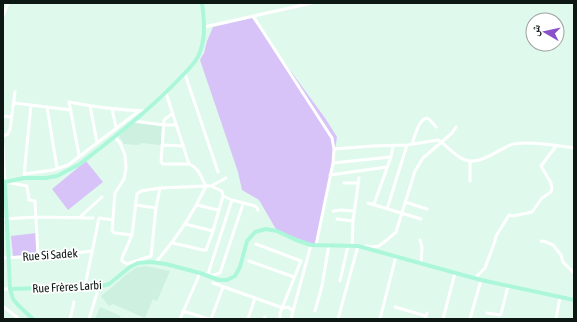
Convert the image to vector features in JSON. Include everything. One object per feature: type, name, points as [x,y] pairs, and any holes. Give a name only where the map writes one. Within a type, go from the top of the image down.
[{"type":"main road","points":[[33,319],[13,299],[10,289],[4,181],[24,176],[45,178],[57,176],[80,164],[166,93],[185,74],[197,59],[200,52],[204,27],[202,3]]},
{"type":"main road","name":"Rue Frères Larbi","points":[[10,289],[86,286],[100,287],[109,284],[130,267],[138,263],[151,262],[208,275],[219,280],[227,280],[235,276],[240,267],[247,241],[255,232],[266,229],[277,231],[314,245]]},
{"type":"main road","points":[[314,245],[358,246],[480,280],[574,300]]},
{"type":"street","points":[[3,16],[8,3]]},
{"type":"street","points":[[204,27],[312,3]]},
{"type":"street","points":[[253,16],[332,138],[334,149],[333,163],[314,245],[291,319]]},
{"type":"street","points":[[185,74],[218,172]]},
{"type":"street","points":[[3,136],[9,132],[15,92]]},
{"type":"street","points":[[166,93],[189,164]]},
{"type":"street","points":[[79,155],[69,102],[118,110],[145,111]]},
{"type":"street","points":[[14,103],[71,110]]},
{"type":"street","points":[[31,105],[24,176],[46,172],[68,164],[139,111]]},
{"type":"street","points":[[90,106],[97,142]]},
{"type":"street","points":[[47,107],[57,168]]},
{"type":"street","points":[[112,109],[116,127]]},
{"type":"street","points":[[172,114],[166,119],[164,125],[161,163],[189,164],[198,170],[206,186]]},
{"type":"street","points":[[3,116],[11,117]]},
{"type":"street","points":[[412,144],[415,132],[424,120],[427,118],[436,127]]},
{"type":"street","points":[[133,121],[176,125]]},
{"type":"street","points":[[338,319],[358,246],[379,246],[396,232],[415,171],[423,158],[452,133],[456,127]]},
{"type":"street","points":[[114,136],[120,143],[125,155],[126,168],[124,179],[115,193],[112,231],[132,235]]},
{"type":"street","points":[[334,149],[407,145],[438,140],[460,158],[470,161],[486,157],[510,145],[524,142],[574,148]]},
{"type":"street","points":[[162,145],[184,146]]},
{"type":"street","points":[[387,209],[407,145]]},
{"type":"street","points":[[3,146],[4,181],[28,186],[29,200],[35,201],[38,256]]},
{"type":"street","points":[[374,204],[391,157],[393,146]]},
{"type":"street","points":[[474,278],[485,268],[496,236],[509,215],[513,216],[532,212],[542,198],[551,192],[551,183],[541,166],[556,146]]},
{"type":"street","points":[[333,163],[391,157]]},
{"type":"street","points":[[470,161],[470,181]]},
{"type":"street","points":[[330,175],[387,167]]},
{"type":"street","points":[[211,186],[226,178]]},
{"type":"street","points":[[340,281],[350,246],[359,178]]},
{"type":"street","points":[[344,183],[358,183]]},
{"type":"street","points":[[156,262],[173,243],[197,205],[206,186]]},
{"type":"street","points":[[151,256],[127,264],[122,261],[132,235],[136,196],[139,192],[160,188],[206,186],[211,186],[222,191],[223,196],[206,250],[173,243]]},
{"type":"street","points":[[151,262],[156,208],[160,188]]},
{"type":"street","points":[[223,196],[243,204],[255,206],[258,210]]},
{"type":"street","points":[[79,218],[102,197]]},
{"type":"street","points":[[232,200],[208,275],[220,273],[243,204]]},
{"type":"street","points":[[405,202],[428,209]]},
{"type":"street","points":[[368,203],[421,219]]},
{"type":"street","points":[[136,205],[156,208]]},
{"type":"street","points":[[197,205],[218,210]]},
{"type":"street","points":[[333,211],[354,211]]},
{"type":"street","points":[[5,219],[36,217],[93,218]]},
{"type":"street","points":[[86,286],[99,218],[113,220]]},
{"type":"street","points":[[336,219],[353,221]]},
{"type":"street","points":[[185,224],[213,231]]},
{"type":"street","points":[[420,240],[422,247],[421,264]]},
{"type":"street","points":[[541,241],[553,245],[561,255],[563,262],[574,274]]},
{"type":"street","points":[[256,244],[301,261],[280,313],[280,319]]},
{"type":"street","points":[[315,311],[322,286],[329,245]]},
{"type":"street","name":"Rue Si Sadek","points":[[3,258],[59,255],[92,251]]},
{"type":"street","points":[[380,319],[396,256]]},
{"type":"street","points":[[249,261],[294,277]]},
{"type":"street","points":[[180,319],[197,273]]},
{"type":"street","points":[[443,319],[455,273]]},
{"type":"street","points":[[470,319],[480,280]]},
{"type":"street","points":[[213,283],[283,308],[288,307],[293,311],[291,319]]},
{"type":"street","points":[[487,313],[501,314],[508,286]]},
{"type":"street","points":[[183,311],[210,319],[223,287]]},
{"type":"street","points":[[3,290],[10,289]]},
{"type":"street","points":[[89,319],[97,293]]},
{"type":"street","points":[[556,319],[560,297]]},
{"type":"street","points":[[248,319],[255,298]]},
{"type":"street","points":[[70,319],[74,302]]},
{"type":"street","points":[[3,307],[19,319]]},
{"type":"street","points":[[395,307],[426,316]]},
{"type":"shaded area","points":[[252,18],[325,118],[337,137],[316,245],[277,231],[259,200],[242,190],[238,172],[200,60],[213,27]]},
{"type":"shaded area","points":[[136,122],[162,124],[161,145],[140,143],[139,145],[124,144],[119,136]]},
{"type":"shaded area","points":[[86,161],[103,182],[68,210],[52,189]]},
{"type":"shaded area","points":[[36,233],[36,255],[13,256],[11,236]]},
{"type":"shaded area","points":[[145,266],[170,271],[157,301],[153,299],[145,318],[113,304],[109,306],[101,296],[137,267]]},
{"type":"shaded area","points":[[100,307],[121,316],[119,319],[95,319]]}]
